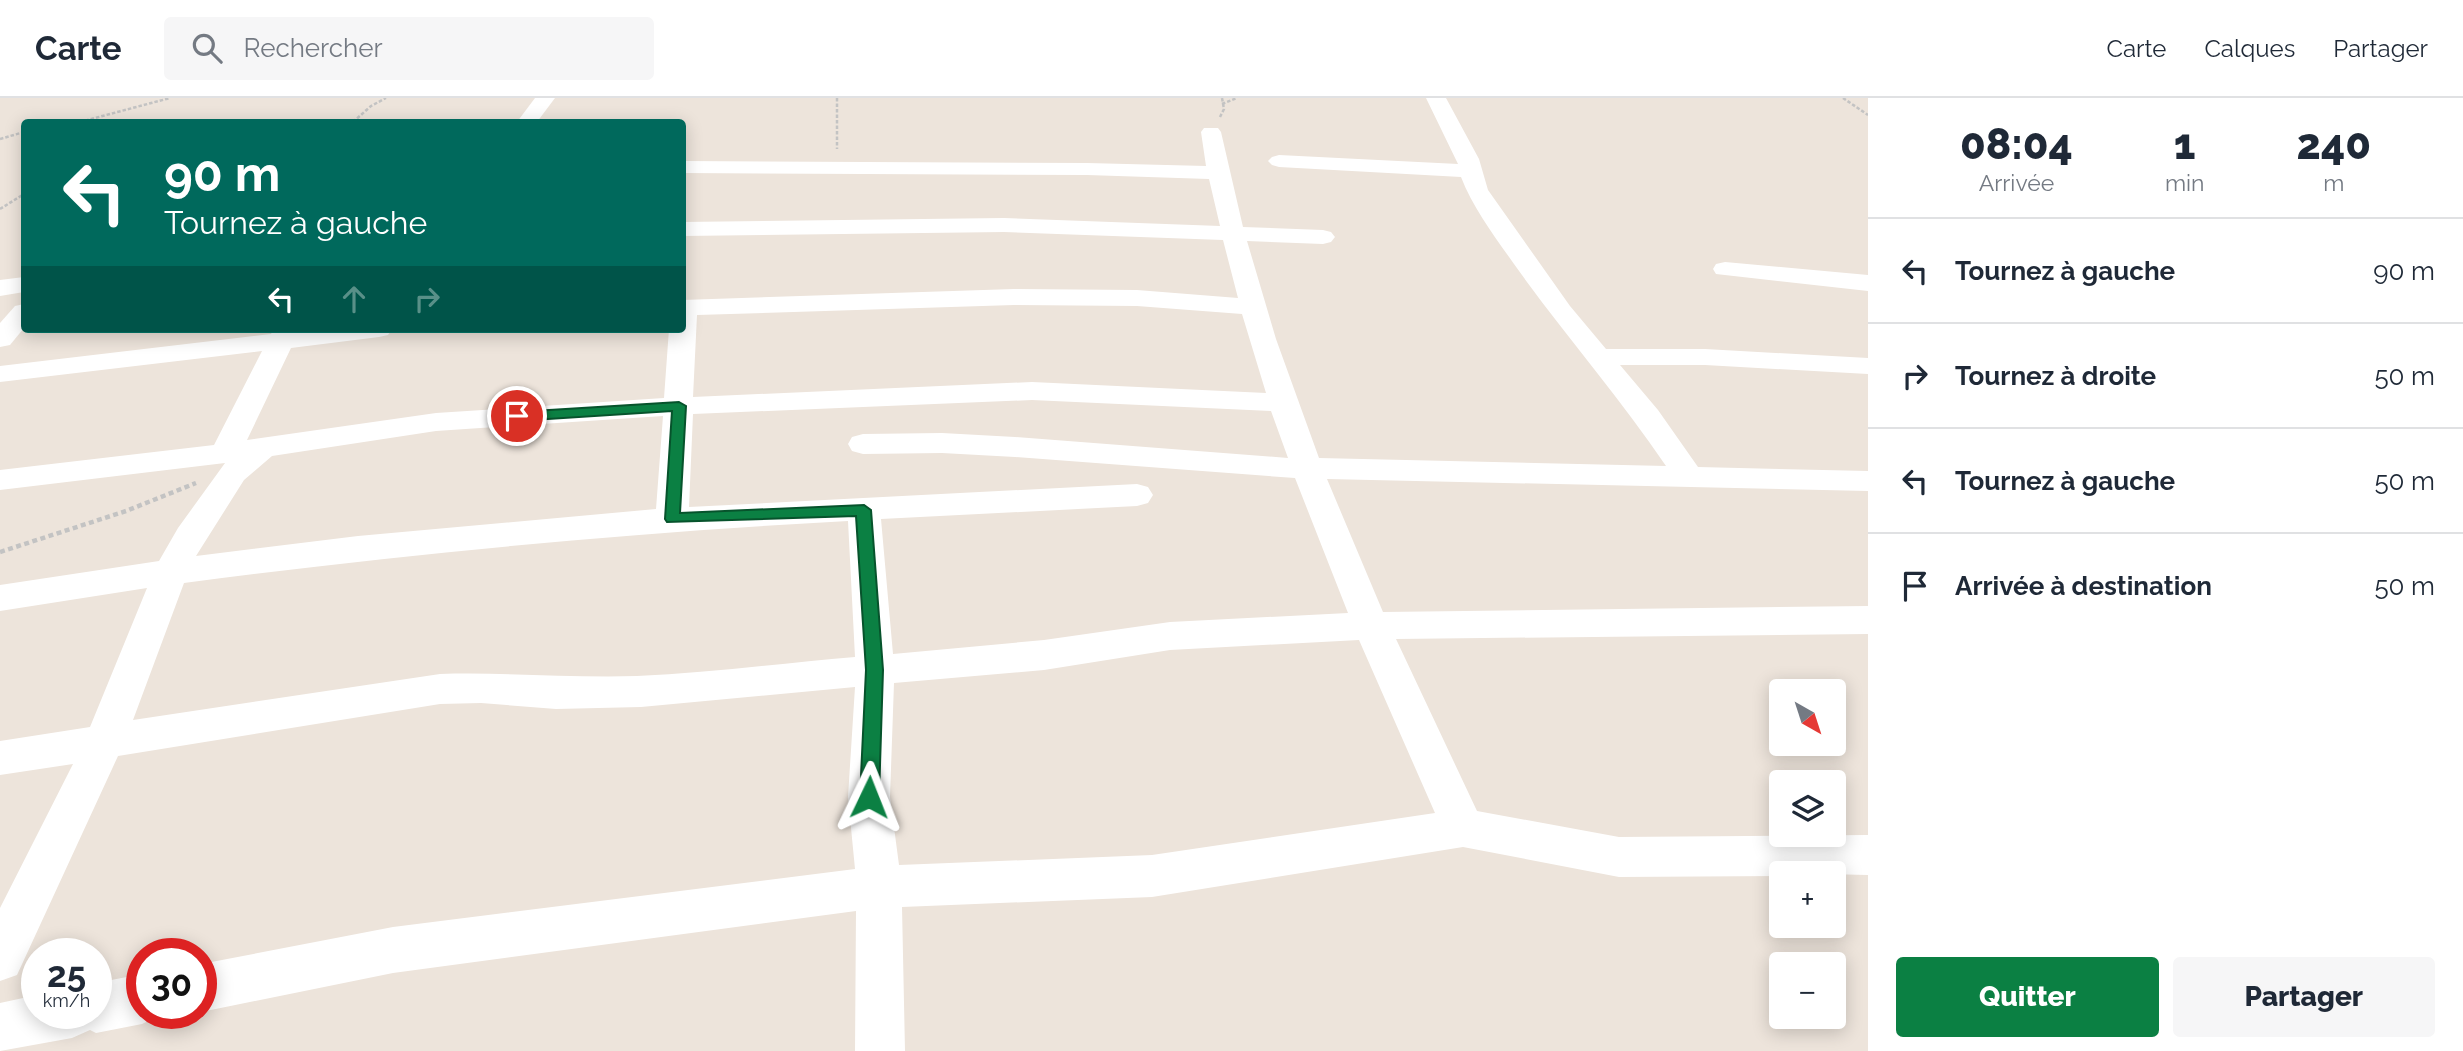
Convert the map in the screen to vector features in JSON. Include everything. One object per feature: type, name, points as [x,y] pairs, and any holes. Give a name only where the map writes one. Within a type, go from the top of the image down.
[{"type":"street","points":[[529,119],[545,98]]},
{"type":"street","points":[[1436,98],[1462,144],[1477,190],[1515,248],[1561,312],[1601,357],[1690,478]]},
{"type":"street","points":[[1217,118],[1218,173],[1253,307],[1284,403],[1370,626],[1463,828]]},
{"type":"street","points":[[1279,161],[1470,171]]},
{"type":"street","points":[[686,167],[1218,173]]},
{"type":"street","points":[[686,229],[1004,225],[1323,237]]},
{"type":"street","points":[[1726,269],[1868,283]]},
{"type":"street","points":[[0,288],[21,285]]},
{"type":"street","points":[[686,308],[1014,297],[1137,298],[1253,307]]},
{"type":"street","points":[[0,339],[21,315]]},
{"type":"street","points":[[0,374],[316,333]]},
{"type":"street","points":[[672,519],[682,333]]},
{"type":"street","points":[[225,453],[284,335]]},
{"type":"street","points":[[1601,357],[1705,357],[1868,366]]},
{"type":"street","points":[[0,480],[225,453],[436,422],[679,406],[1032,391],[1284,403]]},
{"type":"street","points":[[863,444],[942,443],[1014,447],[1256,467],[1868,481]]},
{"type":"street","points":[[0,958],[105,741],[171,572],[190,536],[233,473],[262,447]]},
{"type":"street","points":[[0,598],[358,548],[672,519],[1137,495]]},
{"type":"street","points":[[864,510],[875,670],[869,797],[878,887],[880,1051]]},
{"type":"street","points":[[0,758],[440,689],[481,688],[556,693],[641,691],[1095,649],[1170,636],[1370,626],[1534,622],[1868,621]]},
{"type":"street","points":[[217,985],[394,950],[878,887],[1152,876],[1463,828],[1619,857],[1868,855]]},
{"type":"street","points":[[0,1028],[21,1024]]},
{"type":"path","points":[[91,119],[170,98]]},
{"type":"path","points":[[356,119],[386,98]]},
{"type":"path","points":[[835,167],[838,138],[837,98]]},
{"type":"path","points":[[1217,118],[1237,98]]},
{"type":"path","points":[[1843,98],[1868,115]]},
{"type":"path","points":[[0,139],[21,133]]},
{"type":"path","points":[[0,209],[21,196]]},
{"type":"path","points":[[0,552],[126,511],[205,479]]},
{"type":"route","points":[[517,416],[679,406],[672,519],[864,510],[875,670],[869,797]]}]
